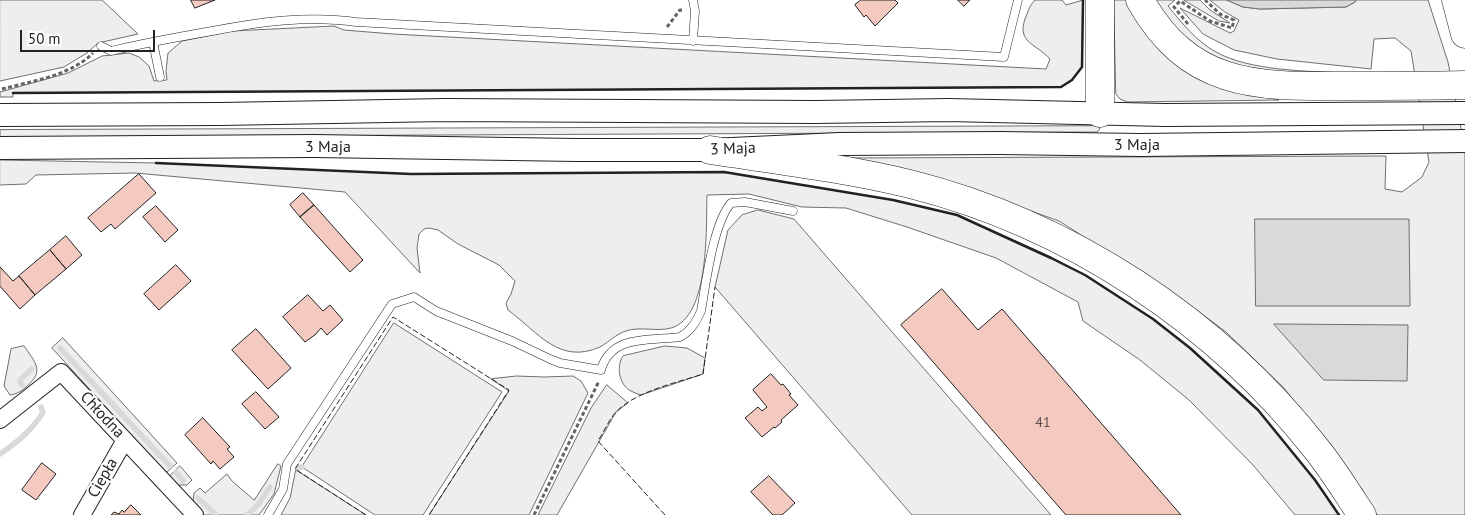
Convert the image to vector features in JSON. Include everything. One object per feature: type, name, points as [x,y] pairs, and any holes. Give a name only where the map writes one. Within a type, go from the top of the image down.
[{"type":"highway","points":[[1100,0],[1100,113]]},
{"type":"highway","points":[[1140,0],[1151,20],[1171,44],[1195,61],[1228,77],[1254,83],[1279,85],[1465,85]]},
{"type":"highway","points":[[1456,0],[1465,34]]},
{"type":"highway","points":[[710,150],[880,178],[925,188],[1005,216],[1059,240],[1095,260],[1161,301],[1248,373],[1317,450],[1344,486],[1362,515]]},
{"type":"main road","name":"3 Maja","points":[[0,115],[445,110],[787,112],[949,110],[1165,115],[1465,113]]},
{"type":"main road","points":[[1100,113],[1119,125],[1141,145]]},
{"type":"main road","name":"3 Maja","points":[[0,148],[331,146],[710,150],[849,144],[1000,143],[1141,145],[1465,141]]},
{"type":"street","name":"Chłodna","points":[[0,420],[61,372],[195,515]]},
{"type":"street","name":"Ciepła","points":[[82,515],[125,440]]},
{"type":"lane","points":[[693,0],[695,11],[693,41]]},
{"type":"lane","points":[[101,46],[111,51],[244,25],[285,20],[336,19],[366,23],[1004,57],[1018,0]]},
{"type":"lane","points":[[153,42],[160,76]]},
{"type":"lane","points":[[268,515],[283,489],[288,464],[392,304],[414,298],[436,310],[560,363],[601,370],[608,356],[628,342],[680,337],[687,333],[696,323],[701,311],[718,228],[725,210],[731,203],[745,202],[793,211]]},
{"type":"path","points":[[1191,27],[1174,7],[1180,1],[1210,21],[1232,28],[1234,20],[1220,14],[1205,0]]},
{"type":"path","points":[[2,89],[62,72],[85,61],[93,53]]},
{"type":"path","points":[[534,515],[599,380],[601,370]]},
{"type":"shaded area","points":[[0,0],[102,0],[138,34],[98,43],[87,53],[64,67],[0,81]]},
{"type":"shaded area","points":[[1035,0],[1062,0],[1066,5],[1083,0],[1082,67],[1072,80],[1061,87],[13,93],[13,97],[0,97],[0,92],[68,73],[102,56],[129,53],[139,57],[149,66],[154,81],[167,80],[168,53],[182,41],[232,31],[334,26],[344,30],[393,34],[1046,69],[1050,59],[1028,41],[1023,31],[1028,12]]},
{"type":"shaded area","points":[[1114,0],[1130,0],[1197,77],[1231,91],[1279,100],[1127,102],[1120,99],[1116,94]]},
{"type":"shaded area","points":[[1155,0],[1175,0],[1168,6],[1190,31],[1209,48],[1230,58],[1245,63],[1279,69],[1345,73],[1271,75],[1216,61],[1176,32]]},
{"type":"shaded area","points":[[1184,0],[1200,0],[1210,10],[1230,23],[1219,21]]},
{"type":"shaded area","points":[[1210,0],[1227,0],[1243,7],[1260,9],[1346,7],[1356,0],[1428,0],[1448,62],[1465,148],[1465,515],[1377,515],[1362,489],[1284,388],[1226,332],[1179,297],[1059,221],[972,190],[840,158],[1386,156],[1385,189],[1402,192],[1422,177],[1429,162],[1411,51],[1395,38],[1374,39],[1371,69],[1277,59],[1234,50],[1203,34],[1180,8],[1230,33],[1234,31],[1239,20]]},
{"type":"shaded area","points":[[1227,0],[1356,0],[1346,7],[1260,9],[1243,7]]},
{"type":"shaded area","points":[[1098,126],[1100,129],[1097,132],[0,137],[0,130]]},
{"type":"shaded area","points":[[0,160],[156,163],[411,174],[724,172],[893,200],[957,215],[1051,257],[1085,275],[1153,319],[1190,348],[1258,410],[1315,480],[1339,515],[1295,515],[1253,465],[1189,400],[1140,360],[1083,321],[1078,302],[996,258],[846,208],[802,207],[749,194],[707,195],[703,269],[693,307],[684,320],[666,329],[626,331],[600,347],[573,352],[550,344],[508,310],[506,303],[515,281],[499,265],[458,244],[438,230],[429,228],[424,229],[419,234],[417,248],[420,273],[345,192],[135,173],[36,175],[26,184],[0,185]]},
{"type":"shaded area","points":[[758,210],[794,219],[1051,515],[912,515],[715,287],[728,230],[742,215]]},
{"type":"shaded area","points":[[1255,219],[1409,219],[1410,306],[1256,306]]},
{"type":"shaded area","points":[[394,323],[502,392],[423,515],[375,515],[302,467]]},
{"type":"shaded area","points":[[1274,324],[1408,325],[1407,381],[1324,380]]},
{"type":"shaded area","points":[[63,338],[177,463],[166,473],[52,348]]},
{"type":"shaded area","points":[[24,346],[35,362],[36,376],[23,389],[10,395],[4,386],[11,349]]},
{"type":"shaded area","points":[[665,346],[687,348],[705,358],[703,374],[641,395],[629,390],[621,379],[619,369],[623,356]]},
{"type":"shaded area","points":[[517,376],[573,376],[581,381],[588,393],[529,515],[429,515],[509,391],[491,379]]},
{"type":"shaded area","points":[[607,385],[628,403],[616,412],[557,515],[538,515],[591,408]]},
{"type":"shaded area","points":[[278,464],[281,466],[274,494],[259,515],[204,515],[193,503],[194,493],[200,488],[205,493],[227,474],[232,481],[254,500]]},
{"type":"shaded area","points":[[180,466],[192,480],[187,485],[178,485],[170,476]]},
{"type":"shaded area","points":[[296,470],[366,515],[281,515],[290,498]]},
{"type":"building","points":[[191,0],[215,0],[195,8]]},
{"type":"building","points":[[861,0],[895,0],[898,3],[875,26],[866,15],[864,17],[855,5]]},
{"type":"building","points":[[958,0],[970,0],[964,6]]},
{"type":"building","points":[[139,174],[156,193],[115,229],[111,224],[101,232],[88,218]]},
{"type":"building","points":[[303,193],[314,205],[300,217],[290,205]]},
{"type":"building","points":[[314,205],[363,260],[350,272],[300,217]]},
{"type":"building","points":[[156,206],[178,230],[165,242],[143,217]]},
{"type":"building","points":[[66,236],[82,255],[66,269],[50,250]]},
{"type":"building","points":[[50,250],[66,269],[35,295],[19,276]]},
{"type":"building","points":[[176,265],[191,281],[159,310],[144,294]]},
{"type":"building","points":[[0,267],[13,281],[19,276],[35,295],[20,309],[0,286]]},
{"type":"building","points":[[942,289],[978,330],[1002,309],[1181,515],[1066,515],[901,325]]},
{"type":"building","points":[[308,295],[323,311],[330,305],[343,320],[327,335],[321,328],[305,342],[283,317]]},
{"type":"building","points":[[256,329],[291,368],[268,389],[232,350]]},
{"type":"building","points":[[771,374],[781,385],[783,384],[791,394],[789,395],[798,405],[781,420],[782,422],[762,437],[745,418],[758,407],[762,411],[767,407],[753,390]]},
{"type":"building","points":[[256,392],[279,417],[265,429],[242,404]]},
{"type":"building","points":[[203,418],[230,447],[227,449],[234,457],[220,469],[213,461],[211,464],[185,435]]},
{"type":"building","points":[[42,463],[56,474],[36,500],[22,490]]},
{"type":"building","points":[[769,476],[795,503],[782,515],[773,515],[751,492]]},
{"type":"building","points":[[131,505],[141,515],[111,515],[114,512],[119,514],[122,510],[124,512]]},
{"type":"waterway","points":[[60,348],[170,466]]},
{"type":"waterway","points":[[22,385],[21,379],[32,369]]},
{"type":"waterway","points":[[0,454],[18,441],[34,425],[43,412],[41,407]]},
{"type":"waterway","points":[[298,468],[302,467]]},
{"type":"waterway","points":[[176,472],[183,481]]},
{"type":"waterway","points":[[247,515],[257,506],[270,487]]},
{"type":"waterway","points":[[198,498],[216,515]]},
{"type":"fence","points":[[665,515],[598,441],[614,414],[625,404],[657,388],[703,374],[715,287]]},
{"type":"fence","points":[[366,515],[295,469],[393,317],[509,390],[429,515]]},
{"type":"wall","points":[[13,93],[1061,87],[1072,80],[1082,67],[1083,0]]},
{"type":"wall","points":[[156,163],[411,174],[724,172],[893,200],[957,215],[1085,275],[1153,319],[1190,348],[1258,410],[1315,480],[1339,515]]}]
